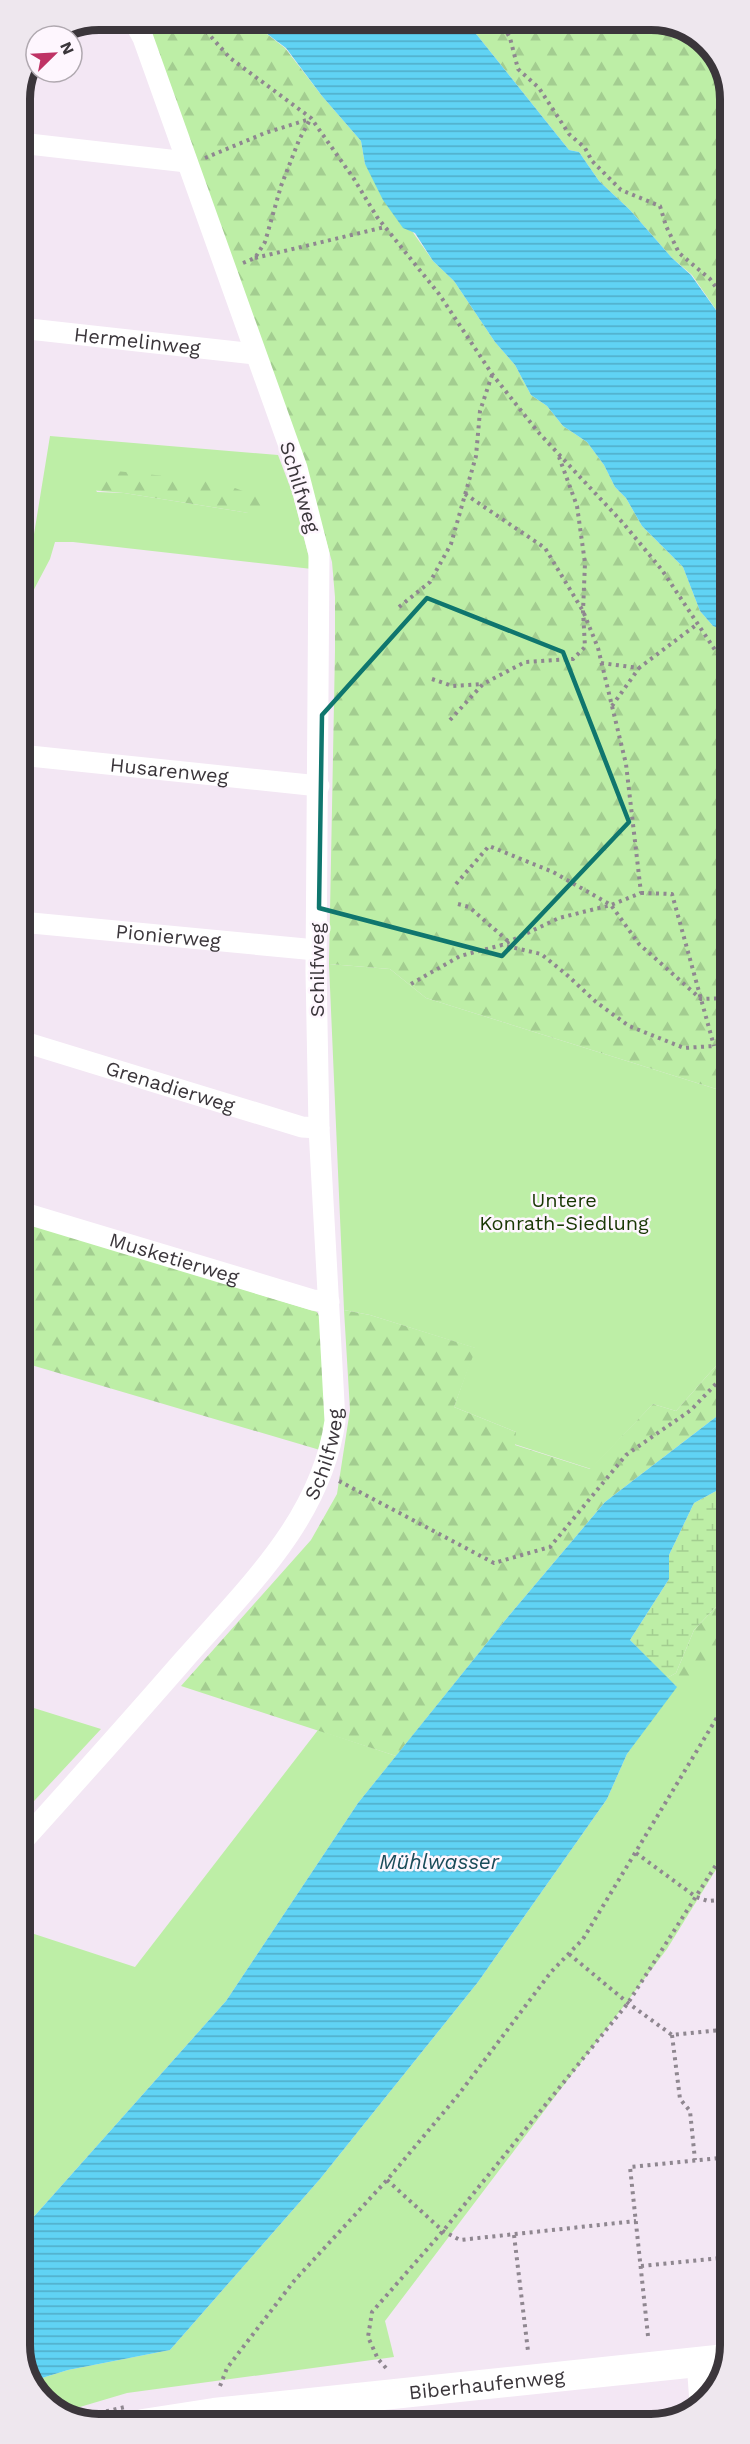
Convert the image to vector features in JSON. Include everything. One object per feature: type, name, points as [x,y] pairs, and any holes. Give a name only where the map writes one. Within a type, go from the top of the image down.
[{"type":"main road","name":"Biberhaufenweg","points":[[189,2414],[217,2408],[711,2361]]},
{"type":"street","name":"Schilfweg","points":[[30,1833],[273,1557],[298,1521],[322,1472],[331,1445],[334,1421],[320,1128],[316,950],[319,554],[297,468],[139,30]]},
{"type":"street","points":[[30,144],[187,162]]},
{"type":"street","name":"Hermelinweg","points":[[30,329],[255,354]]},
{"type":"street","name":"Husarenweg","points":[[30,756],[319,786]]},
{"type":"street","name":"Pionierweg","points":[[30,923],[316,950]]},
{"type":"street","name":"Grenadierweg","points":[[30,1044],[302,1127],[320,1128]]},
{"type":"street","name":"Musketierweg","points":[[30,1215],[313,1300],[329,1302]]},
{"type":"street","points":[[704,2389],[711,2361]]},
{"type":"path","points":[[205,30],[230,58],[311,118],[385,227],[439,294],[492,374],[558,453],[623,523],[662,570],[720,658]]},
{"type":"path","points":[[506,30],[510,38],[518,69],[539,88],[569,134],[585,148],[592,161],[621,190],[660,206],[666,226],[679,253],[710,279],[720,293]]},
{"type":"path","points":[[187,162],[211,156],[265,133],[311,118]]},
{"type":"path","points":[[255,258],[266,242],[281,186],[299,140],[311,118]]},
{"type":"path","points":[[224,269],[255,258],[385,227]]},
{"type":"path","points":[[399,607],[430,582],[451,544],[476,456],[480,411],[492,374]]},
{"type":"path","points":[[450,720],[483,684],[525,662],[573,659],[585,647],[583,611],[585,563],[577,506],[558,453]]},
{"type":"path","points":[[465,494],[545,548],[583,611],[601,663],[626,764],[641,893]]},
{"type":"path","points":[[612,706],[639,668],[696,625]]},
{"type":"path","points":[[601,663],[639,668]]},
{"type":"path","points":[[432,679],[452,686],[483,684]]},
{"type":"path","points":[[456,884],[489,846],[553,872],[610,905],[639,944],[701,999],[720,998]]},
{"type":"path","points":[[411,984],[460,956],[502,945],[559,918],[610,905],[641,893],[672,894],[714,1046]]},
{"type":"path","points":[[458,904],[469,908],[509,942]]},
{"type":"path","points":[[502,945],[541,954],[596,1002],[629,1026],[684,1048],[720,1046]]},
{"type":"path","points":[[322,1472],[494,1563],[550,1547],[626,1455],[691,1410],[720,1379]]},
{"type":"path","points":[[217,2408],[227,2368],[294,2281],[387,2180],[459,2094],[551,1972],[583,1939],[720,1713]]},
{"type":"path","points":[[636,1853],[696,1897],[708,1901],[720,1900]]},
{"type":"path","points":[[386,2368],[378,2360],[368,2337],[372,2312],[443,2230],[628,2003],[720,1859]]},
{"type":"path","points":[[568,1954],[672,2035],[720,2030]]},
{"type":"path","points":[[672,2035],[680,2099],[690,2111],[695,2160]]},
{"type":"path","points":[[648,2336],[630,2167],[720,2158]]},
{"type":"path","points":[[387,2180],[443,2230],[460,2240],[636,2221]]},
{"type":"path","points":[[514,2235],[528,2351]]},
{"type":"path","points":[[640,2266],[720,2258]]},
{"type":"highlighted area","points":[[427,598],[563,652],[629,822],[502,956],[319,908],[322,715]]},
{"type":"green space","points":[[148,30],[262,30],[285,48],[361,141],[365,164],[433,261],[454,281],[495,342],[515,365],[531,395],[547,406],[563,426],[587,442],[604,465],[615,487],[626,498],[642,526],[683,567],[700,611],[713,626],[720,629],[720,1090],[426,998],[390,969],[329,964],[335,597],[332,562],[303,457]]},
{"type":"green space","points":[[472,30],[656,30],[686,39],[703,54],[713,68],[718,81],[720,99],[720,315],[692,275],[672,258],[630,210],[599,181],[579,152],[569,150]]},
{"type":"green space","points":[[50,436],[278,455],[292,492],[312,569],[73,542],[55,542],[50,559],[30,597],[30,559]],"holes":[[[88,478],[249,513],[124,493],[97,492]]]},
{"type":"green space","points":[[116,471],[194,479],[227,485],[269,501],[272,507],[266,511],[249,513],[124,493],[89,490],[85,485],[88,478]]},
{"type":"green space","name":"Untere Konrath-Siedlung","points":[[329,964],[390,969],[426,998],[720,1090],[720,1361],[676,1411],[653,1404],[591,1469],[511,1443],[516,1432],[454,1407],[475,1348],[370,1315],[344,1310]]},
{"type":"green space","points":[[30,1224],[317,1312],[323,1323],[328,1409],[320,1450],[30,1365]]},
{"type":"green space","points":[[344,1310],[370,1315],[476,1348],[454,1407],[516,1432],[515,1445],[590,1469],[653,1404],[676,1411],[720,1361],[720,1414],[605,1502],[507,1618],[396,1756],[181,1686],[311,1540],[337,1494],[350,1410]]},
{"type":"green space","points":[[720,1489],[720,1603],[694,1630],[676,1673],[667,1678],[630,1640],[669,1579],[669,1555],[694,1503]]},
{"type":"green space","points":[[720,1603],[720,1640],[690,1687],[677,1687],[667,1678],[676,1673],[694,1630]]},
{"type":"green space","points":[[720,1624],[720,1863],[667,1949],[385,2321],[394,2357],[127,2393],[73,2409],[54,2397],[39,2379],[68,2370],[170,2350],[320,2179],[478,1982],[607,1799],[627,1754]]},
{"type":"green space","points":[[30,1707],[101,1729],[30,1805]]},
{"type":"green space","points":[[318,1730],[396,1756],[358,1803],[226,2001],[30,2221],[30,1933],[135,1967]]},
{"type":"water","points":[[262,30],[472,30],[569,150],[579,152],[599,181],[630,210],[672,258],[691,275],[720,316],[720,629],[713,626],[700,611],[683,567],[642,526],[626,498],[615,487],[604,465],[587,442],[563,426],[547,406],[531,395],[515,365],[495,342],[454,281],[433,261],[415,233],[403,228],[383,200],[365,164],[361,141],[322,96],[286,48]]},
{"type":"water","name":"Mühlwasser","points":[[720,1414],[720,1489],[694,1503],[669,1555],[669,1579],[630,1640],[677,1687],[627,1754],[607,1799],[478,1982],[320,2179],[170,2350],[68,2370],[39,2379],[32,2363],[30,2345],[30,2221],[226,2001],[358,1803],[507,1618],[605,1502]]}]
